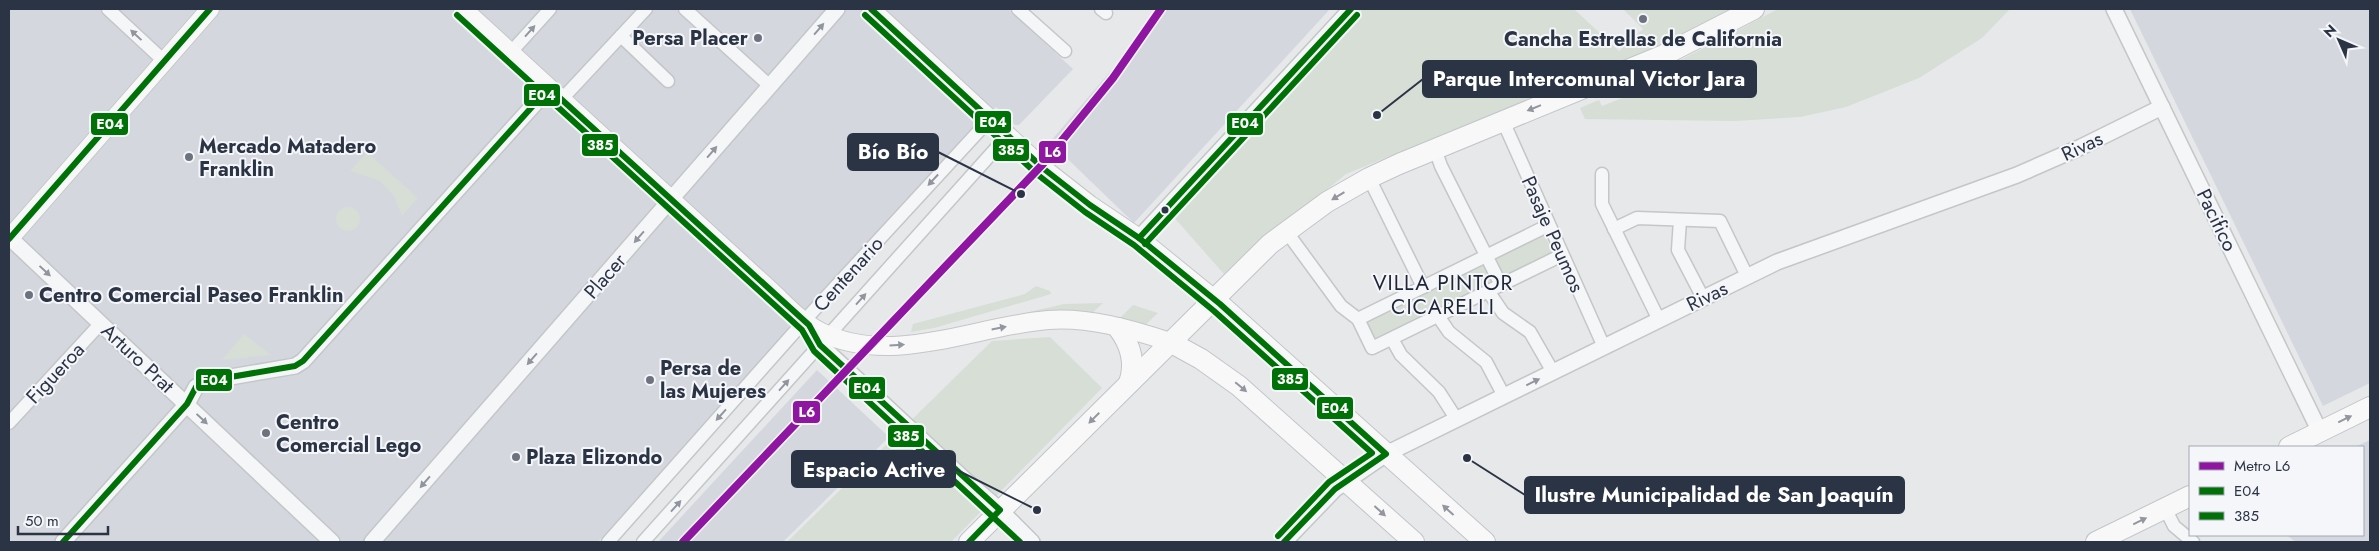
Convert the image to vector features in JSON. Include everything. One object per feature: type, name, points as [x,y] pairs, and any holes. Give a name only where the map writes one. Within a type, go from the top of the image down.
[{"type":"main road","points":[[9,238],[210,9]]},
{"type":"main road","points":[[464,9],[825,340],[892,346],[1048,320],[1080,320],[1170,342],[1202,359],[1239,386],[1414,542]]},
{"type":"main road","points":[[871,9],[1051,175],[1090,205],[1139,238],[1214,299],[1484,542]]},
{"type":"main road","points":[[968,542],[1270,244],[1327,202],[1369,178],[1435,149],[1664,55],[1746,11]]},
{"type":"main road","points":[[1196,315],[1192,324],[1192,339],[1202,359]]},
{"type":"main road","points":[[1118,328],[1131,352],[1132,370],[1129,383]]},
{"type":"main road","points":[[2291,446],[2370,407]]},
{"type":"main road","points":[[2096,542],[2189,496]]},
{"type":"street","points":[[108,9],[164,61]]},
{"type":"street","points":[[511,52],[550,9]]},
{"type":"street","points":[[63,542],[187,404],[196,387],[207,381],[295,366],[303,361],[556,94],[621,36],[646,9]]},
{"type":"street","points":[[685,9],[770,86]]},
{"type":"street","name":"Placer","points":[[372,542],[837,9]]},
{"type":"street","points":[[1018,9],[1065,51]]},
{"type":"street","points":[[1139,238],[1351,9]]},
{"type":"street","name":"Pacifico","points":[[2114,9],[2320,432]]},
{"type":"street","points":[[621,36],[668,81]]},
{"type":"street","name":"Rivas","points":[[1284,542],[1336,488],[1386,454],[1777,262],[2017,174],[2081,147],[2162,108]]},
{"type":"street","name":"Centenario","points":[[608,542],[990,119]]},
{"type":"street","name":"Pasaje Peumos","points":[[1503,121],[1604,347]]},
{"type":"street","name":"Centenario","points":[[643,542],[1008,135]]},
{"type":"street","points":[[1435,149],[1441,166],[1501,285]]},
{"type":"street","points":[[1602,174],[1602,204],[1659,320]]},
{"type":"street","points":[[1369,178],[1423,287]]},
{"type":"street","points":[[1614,229],[1637,218],[1720,221],[1747,276]]},
{"type":"street","points":[[1680,220],[1678,250],[1703,298]]},
{"type":"street","points":[[1358,319],[1549,225]]},
{"type":"street","points":[[1286,231],[1341,306],[1358,319],[1372,348],[1562,255]]},
{"type":"street","name":"Arturo Prat","points":[[9,238],[332,542]]},
{"type":"street","points":[[1488,292],[1503,313],[1530,332],[1553,372]]},
{"type":"street","points":[[1438,316],[1449,332],[1486,362],[1504,396]]},
{"type":"street","name":"Figueroa","points":[[9,424],[101,323]]},
{"type":"street","points":[[1392,339],[1401,356],[1439,392],[1457,420]]},
{"type":"street","points":[[825,340],[965,480],[1000,510],[1032,542]]},
{"type":"street","points":[[2165,508],[2174,526],[2194,542]]},
{"type":"shaded area","points":[[9,9],[1008,9],[1073,69],[1019,125],[1015,125],[996,107],[598,542],[9,542]]},
{"type":"shaded area","points":[[1164,9],[1330,9],[1134,223],[1050,142]]},
{"type":"shaded area","points":[[1363,9],[1574,9],[1619,51],[1643,29],[1623,9],[1730,9],[1676,39],[1346,174],[1224,274],[1171,214]]},
{"type":"shaded area","points":[[1778,9],[2010,9],[1982,38],[1919,78],[1846,107],[1800,117],[1735,121],[1585,119],[1580,108],[1599,100],[1602,106],[1635,93],[1632,84]]},
{"type":"shaded area","points":[[2130,9],[2370,9],[2370,383],[2323,406]]},
{"type":"shaded area","points":[[367,152],[418,198],[402,216],[394,196],[380,181],[350,171]]},
{"type":"shaded area","points":[[348,207],[353,208],[359,214],[359,224],[353,230],[348,231],[343,230],[337,224],[336,219],[337,214],[343,208]]},
{"type":"shaded area","points":[[1543,232],[1555,257],[1373,345],[1361,320]]},
{"type":"shaded area","points":[[1036,286],[1050,291],[1051,294],[934,328],[911,332],[913,324],[1025,294]]},
{"type":"shaded area","points":[[1103,303],[1089,316],[1008,321],[1012,316],[1064,304]]},
{"type":"shaded area","points":[[1133,305],[1158,313],[1143,327],[1119,319]]},
{"type":"shaded area","points":[[244,334],[271,355],[222,360]]},
{"type":"shaded area","points":[[1050,337],[1102,388],[951,542],[787,542],[992,341]]},
{"type":"shaded area","points":[[817,370],[889,437],[783,542],[658,542]]},
{"type":"shaded area","points":[[2370,440],[2370,542],[2297,542],[2293,540],[2288,536],[2364,536],[2364,446],[2357,446]]},
{"type":"metro line","name":"L6","points":[[683,542],[1042,165],[1113,78],[1161,9]]},
{"type":"transit line","name":"E04","points":[[9,239],[210,9]]},
{"type":"transit line","name":"E04","points":[[871,9],[1044,169],[1090,205],[1139,238],[1220,304],[1386,454],[1335,489],[1284,542]]},
{"type":"transit line","name":"E04","points":[[1139,238],[1351,9]]},
{"type":"transit line","name":"385","points":[[457,15],[802,330],[814,351],[1020,542]]},
{"type":"transit line","name":"385","points":[[865,15],[1038,175],[1085,212],[1134,245],[1214,311],[1372,453],[1329,482],[1278,536]]},
{"type":"transit line","name":"385","points":[[1145,244],[1357,15]]},
{"type":"transit line","name":"E04","points":[[63,542],[187,404],[196,387],[207,381],[295,366],[303,361],[549,88],[809,325],[820,345],[1000,510],[969,542]]},
{"type":"place","name":"Cancha Estrellas de California","points":[[1643,19]]},
{"type":"place","name":"Persa Placer","points":[[758,38]]},
{"type":"place","name":"Parque Intercomunal Victor Jara","points":[[1377,115]]},
{"type":"place","name":"Mercado Matadero Franklin","points":[[189,157]]},
{"type":"place","name":"Bío Bío","points":[[1021,194]]},
{"type":"place","name":"Centro Comercial Paseo Franklin","points":[[29,295]]},
{"type":"place","name":"Persa de las Mujeres","points":[[650,380]]},
{"type":"place","name":"Centro Comercial Lego","points":[[266,433]]},
{"type":"place","name":"Plaza Elizondo","points":[[516,457]]},
{"type":"place","name":"Ilustre Municipalidad de San Joaquín","points":[[1467,458]]},
{"type":"place","name":"Espacio Active","points":[[1037,510]]},
{"type":"district","name":"VILLA PINTOR CICARELLI","points":[[1443,295]]}]
